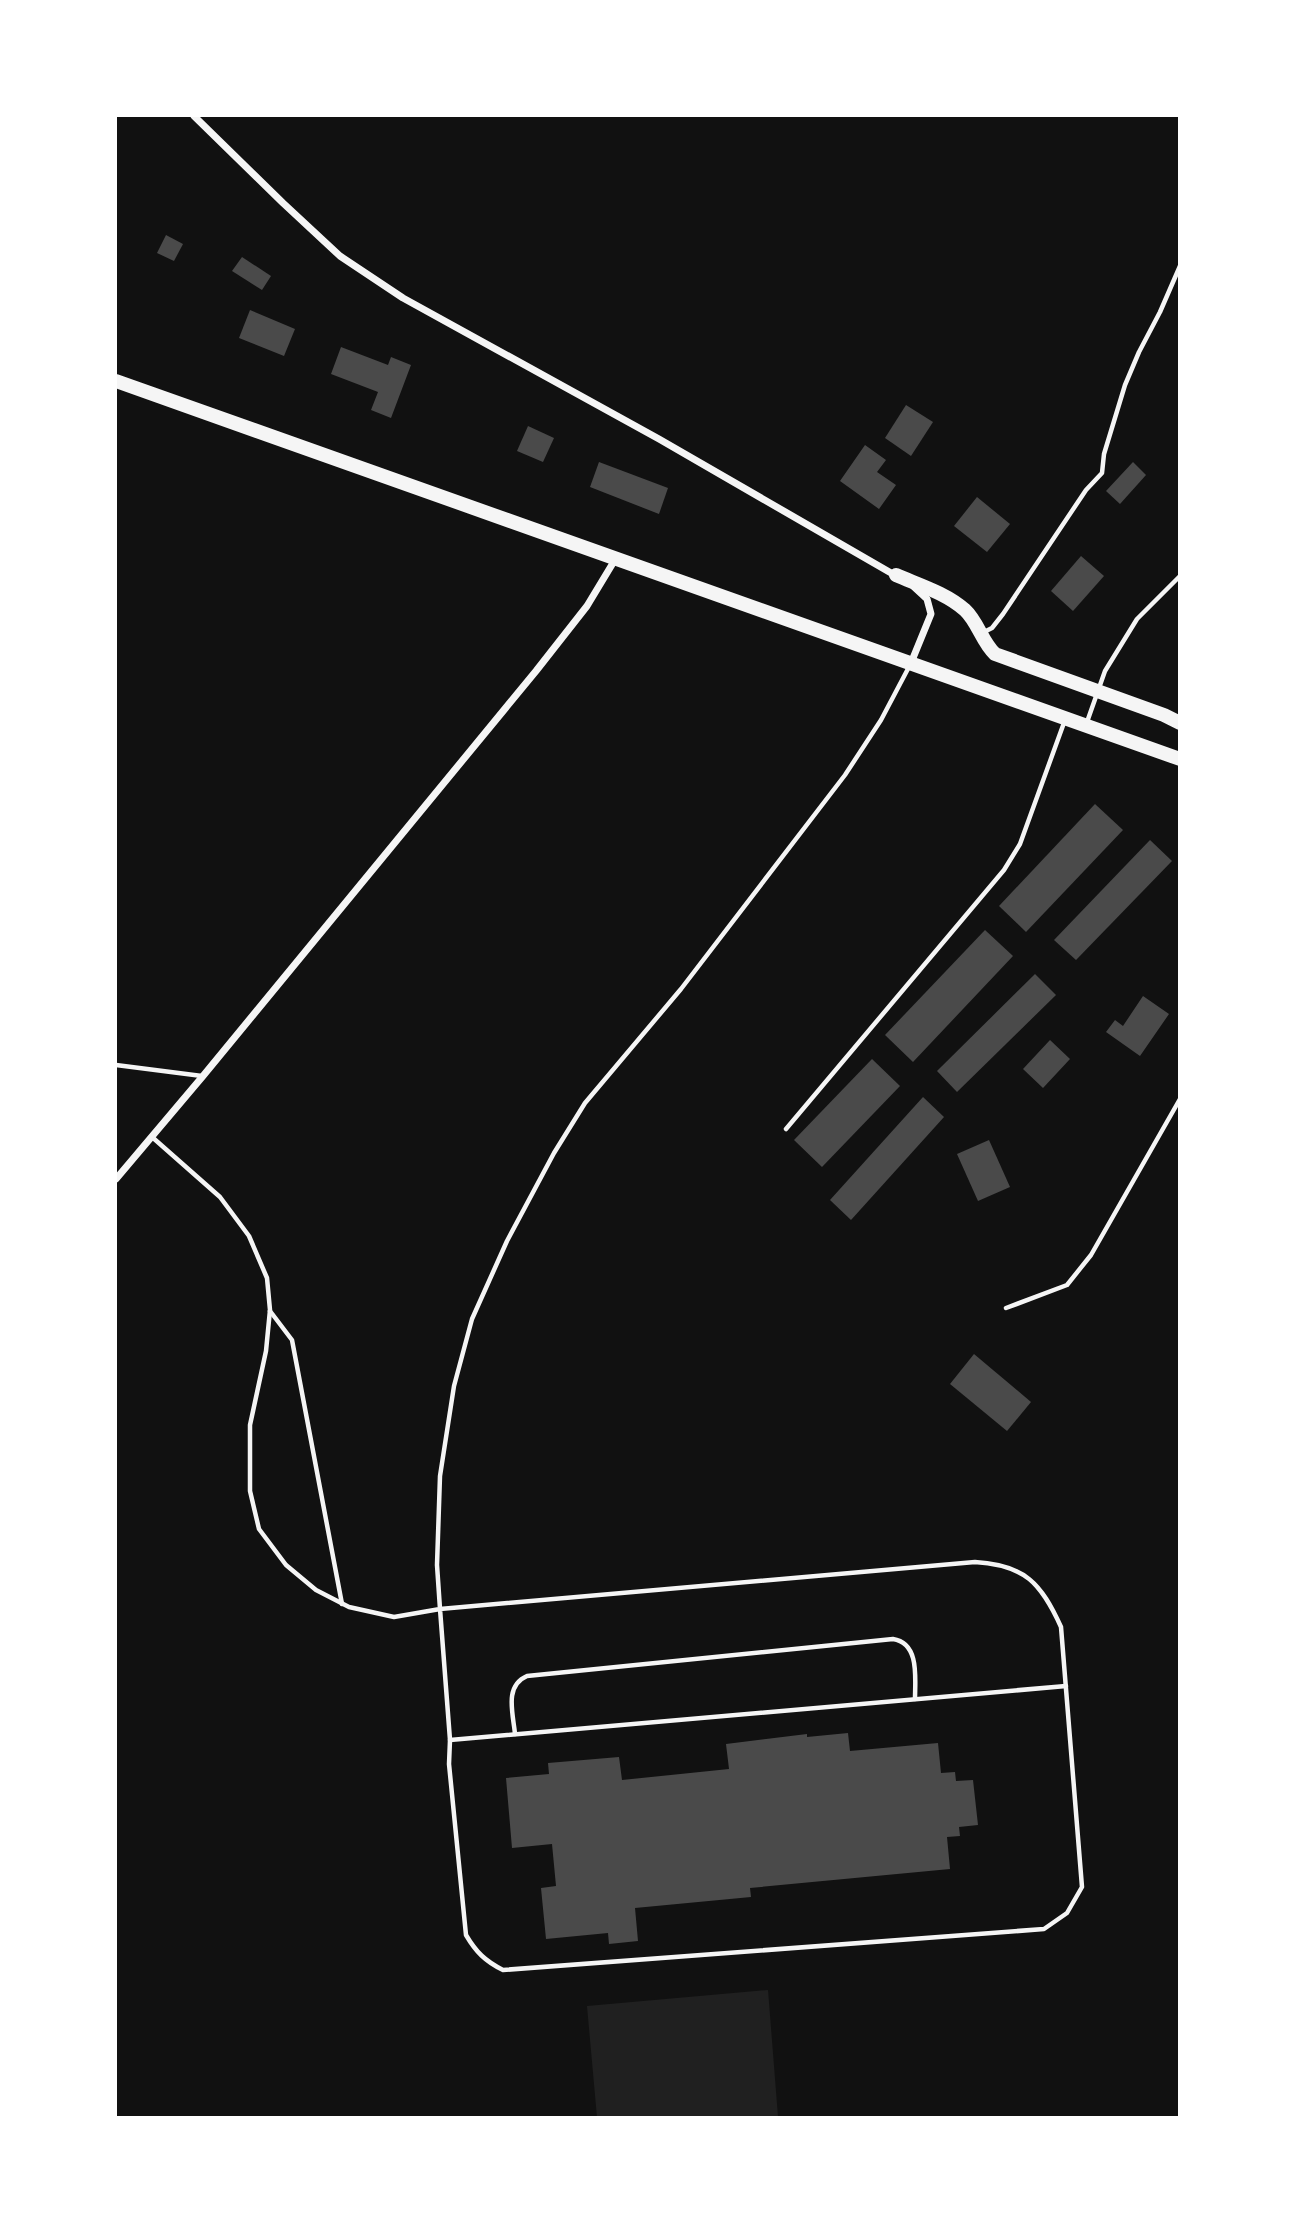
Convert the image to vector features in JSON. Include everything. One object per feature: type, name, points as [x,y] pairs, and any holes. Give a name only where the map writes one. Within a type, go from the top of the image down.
[{"type":"main road","points":[[116,380],[1180,759]]},
{"type":"main road","points":[[896,575],[942,595],[965,610],[986,645],[995,654],[1180,723]]},
{"type":"street","points":[[194,116],[340,256],[403,298],[659,439],[914,587],[927,600],[931,614],[911,664]]},
{"type":"street","points":[[116,1179],[536,671],[587,606],[617,558]]},
{"type":"lane","points":[[981,634],[992,628],[1003,614],[1086,490],[1102,473],[1104,454],[1125,385],[1180,266]]},
{"type":"lane","points":[[1086,726],[1105,671],[1137,619],[1180,576]]},
{"type":"lane","points":[[151,1137],[220,1197],[249,1236],[267,1278],[270,1310],[266,1351],[250,1425],[250,1491],[259,1529],[286,1565],[316,1590],[342,1604],[394,1617],[440,1609],[975,1562],[995,1563],[1015,1569],[1044,1593],[1061,1627],[1082,1887],[1067,1913],[1044,1929],[503,1970],[480,1956],[466,1935],[449,1764],[450,1740],[440,1609],[437,1565],[440,1476],[454,1386],[472,1319],[507,1241],[554,1153],[585,1103],[681,989],[845,775],[881,720],[911,664]]},
{"type":"lane","points":[[786,1129],[1004,870],[1020,844],[1066,719]]},
{"type":"lane","points":[[116,1065],[203,1076]]},
{"type":"lane","points":[[1006,1308],[1067,1285],[1091,1255],[1180,1098]]},
{"type":"lane","points":[[270,1310],[292,1340],[342,1604]]},
{"type":"lane","points":[[514,1734],[512,1694],[518,1680],[527,1676],[893,1639],[907,1645],[911,1652],[915,1699]]},
{"type":"lane","points":[[450,1740],[1066,1686]]},
{"type":"shaded area","points":[[768,1990],[778,2117],[597,2117],[587,2006]]},
{"type":"building","points":[[166,235],[183,244],[174,261],[157,253]]},
{"type":"building","points":[[242,257],[271,276],[262,290],[232,271]]},
{"type":"building","points":[[250,310],[295,329],[284,356],[239,338]]},
{"type":"building","points":[[341,347],[388,365],[391,357],[411,365],[391,418],[371,410],[378,392],[331,374]]},
{"type":"building","points":[[906,405],[933,422],[911,456],[885,438]]},
{"type":"building","points":[[528,426],[554,438],[543,462],[517,451]]},
{"type":"building","points":[[865,445],[886,460],[877,472],[896,485],[879,509],[840,481]]},
{"type":"building","points":[[599,462],[668,488],[659,514],[590,487]]},
{"type":"building","points":[[1133,462],[1146,475],[1120,504],[1106,491]]},
{"type":"building","points":[[977,497],[1010,524],[987,552],[954,526]]},
{"type":"building","points":[[1081,556],[1104,576],[1073,611],[1051,591]]},
{"type":"building","points":[[1095,804],[1123,830],[1026,932],[999,906]]},
{"type":"building","points":[[1150,840],[1172,861],[1076,960],[1054,940]]},
{"type":"building","points":[[985,930],[1013,956],[913,1062],[885,1035]]},
{"type":"building","points":[[1035,974],[1056,995],[957,1092],[937,1071]]},
{"type":"building","points":[[1143,996],[1169,1014],[1140,1056],[1106,1032],[1115,1020],[1123,1026]]},
{"type":"building","points":[[1050,1040],[1070,1059],[1043,1088],[1023,1069]]},
{"type":"building","points":[[872,1059],[900,1086],[822,1167],[794,1140]]},
{"type":"building","points":[[923,1097],[944,1117],[851,1220],[830,1200]]},
{"type":"building","points":[[989,1140],[1010,1187],[978,1201],[957,1154]]},
{"type":"building","points":[[974,1354],[1031,1402],[1007,1431],[950,1384]]},
{"type":"building","points":[[848,1733],[850,1751],[938,1743],[941,1773],[955,1772],[956,1781],[973,1780],[978,1825],[959,1827],[960,1836],[947,1837],[950,1869],[750,1888],[751,1897],[635,1908],[638,1941],[609,1944],[608,1933],[546,1939],[541,1888],[556,1886],[552,1844],[512,1848],[506,1778],[549,1774],[548,1763],[619,1757],[622,1780],[729,1769],[726,1744],[807,1734],[807,1737]]}]
